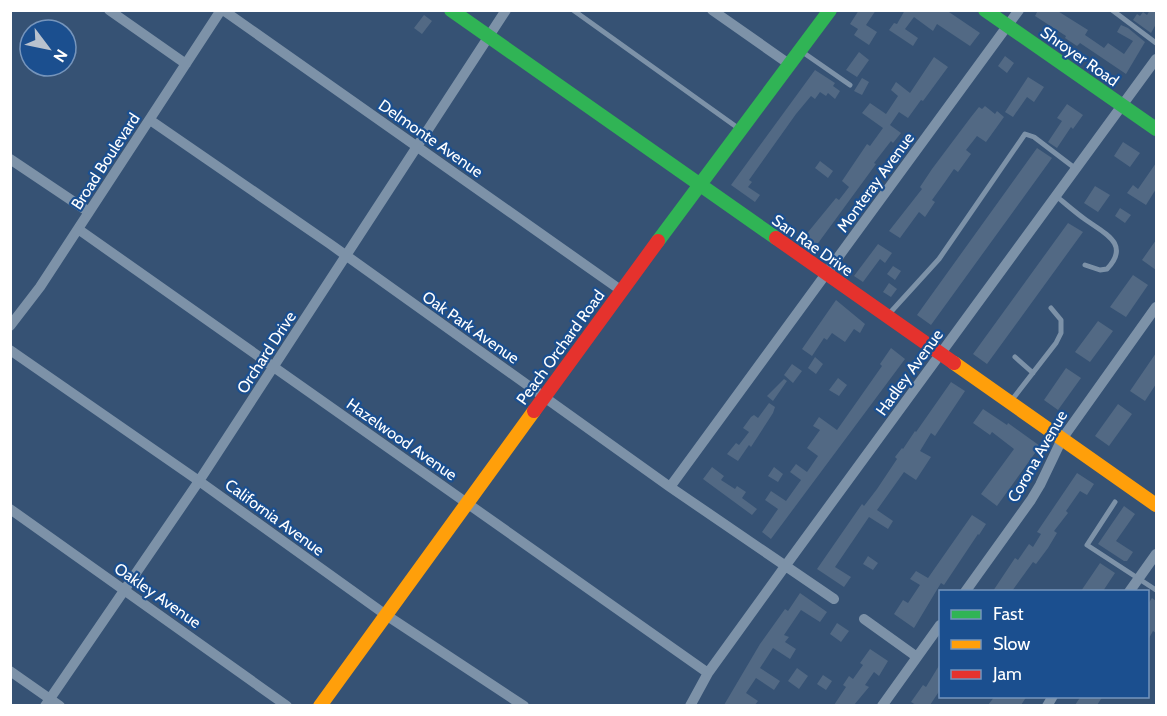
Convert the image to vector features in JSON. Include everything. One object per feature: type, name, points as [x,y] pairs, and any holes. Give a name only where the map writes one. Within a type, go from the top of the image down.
[{"type":"street","points":[[109,10],[186,64]]},
{"type":"street","name":"Broad Boulevard","points":[[10,326],[40,287],[222,10]]},
{"type":"street","name":"Delmonte Avenue","points":[[222,10],[622,291]]},
{"type":"street","name":"San Rae Drive","points":[[451,10],[1156,505]]},
{"type":"street","name":"Orchard Drive","points":[[47,702],[275,368],[506,10]]},
{"type":"street","points":[[712,10],[789,64]]},
{"type":"street","name":"Peach Orchard Road","points":[[320,705],[740,129],[830,10]]},
{"type":"street","name":"Shroyer Road","points":[[985,10],[1156,129]]},
{"type":"street","name":"Monteray Avenue","points":[[670,488],[1019,10]]},
{"type":"street","name":"Hadley Avenue","points":[[690,705],[708,673],[1156,58]]},
{"type":"street","name":"Oak Park Avenue","points":[[150,120],[346,256],[670,488],[834,599]]},
{"type":"street","points":[[10,159],[89,212]]},
{"type":"street","name":"Hazelwood Avenue","points":[[78,229],[708,673]]},
{"type":"street","name":"Corona Avenue","points":[[965,590],[1031,500],[1062,439],[1156,307]]},
{"type":"street","name":"California Avenue","points":[[10,350],[200,481],[386,615],[524,705]]},
{"type":"street","name":"Oakley Avenue","points":[[10,509],[287,705]]},
{"type":"street","points":[[1130,590],[1156,554]]},
{"type":"street","points":[[864,620],[917,657]]},
{"type":"street","points":[[882,705],[939,626]]},
{"type":"street","points":[[10,671],[47,702],[60,705]]},
{"type":"lane","points":[[573,10],[740,129]]},
{"type":"lane","points":[[1112,10],[1156,43]]},
{"type":"lane","points":[[800,50],[850,85]]},
{"type":"lane","points":[[887,316],[939,259],[1025,134],[1034,136],[1076,170]]},
{"type":"lane","points":[[1056,196],[1085,220],[1111,237],[1116,244],[1115,258],[1107,269],[1100,270],[1085,265]]},
{"type":"lane","points":[[1010,402],[1056,343],[1061,333],[1061,320],[1051,308]]},
{"type":"lane","points":[[1015,357],[1033,373]]},
{"type":"lane","points":[[1115,501],[1087,544],[1156,590]]},
{"type":"building","points":[[859,10],[876,10],[866,25],[877,32],[869,45],[854,35],[858,29],[850,24]]},
{"type":"building","points":[[905,10],[946,10],[980,33],[970,46],[937,24],[933,31],[914,17],[905,29],[918,38],[913,46],[889,30],[894,23],[897,24]]},
{"type":"building","points":[[1038,10],[1056,10],[1088,30],[1085,35],[1104,48],[1108,43],[1124,54],[1133,41],[1117,32],[1121,25],[1145,42],[1126,74],[1080,43],[1077,46],[1065,38],[1066,36],[1035,16]]},
{"type":"building","points":[[1150,10],[1156,10],[1156,24],[1151,33],[1133,20],[1137,14],[1140,16],[1143,12],[1147,15]]},
{"type":"building","points":[[424,15],[432,21],[422,34],[414,28]]},
{"type":"building","points":[[859,52],[869,60],[857,77],[846,70]]},
{"type":"building","points":[[1005,56],[1014,63],[1007,73],[998,66]]},
{"type":"building","points":[[934,57],[948,67],[908,118],[899,112],[890,125],[901,133],[893,143],[891,141],[874,163],[876,164],[816,246],[804,237],[836,198],[839,200],[849,187],[842,181],[867,144],[870,146],[883,128],[862,113],[870,103],[886,114],[898,96],[891,90],[896,82],[910,93]]},
{"type":"building","points":[[815,70],[835,83],[833,86],[840,91],[835,99],[828,93],[826,96],[820,92],[815,99],[811,96],[796,114],[749,180],[752,182],[748,187],[760,195],[755,202],[731,185]]},
{"type":"building","points":[[1028,77],[1044,87],[1034,102],[1027,97],[1013,117],[1005,112]]},
{"type":"building","points":[[862,78],[869,82],[862,95],[854,91]]},
{"type":"building","points":[[1067,104],[1083,115],[1073,129],[1071,127],[1057,148],[1048,142],[1062,121],[1057,118]]},
{"type":"building","points":[[985,106],[995,114],[997,111],[1004,117],[986,142],[977,136],[966,150],[971,154],[958,172],[954,169],[932,200],[935,202],[925,217],[919,212],[900,238],[889,231],[922,189],[920,187],[932,169],[971,117],[979,107],[982,109]]},
{"type":"building","points":[[1123,142],[1140,153],[1130,167],[1114,156]]},
{"type":"building","points":[[1037,148],[1052,158],[931,325],[917,315]]},
{"type":"building","points":[[820,161],[833,171],[828,178],[815,168]]},
{"type":"building","points":[[1156,163],[1156,189],[1146,205],[1127,193],[1133,185],[1138,189]]},
{"type":"building","points":[[1095,186],[1110,195],[1098,212],[1084,203]]},
{"type":"building","points":[[1120,208],[1131,215],[1125,223],[1115,216]]},
{"type":"building","points":[[1068,223],[1083,232],[987,364],[973,354]]},
{"type":"building","points":[[1156,240],[1156,270],[1142,260]]},
{"type":"building","points":[[878,244],[892,253],[885,263],[880,259],[863,282],[854,276]]},
{"type":"building","points":[[893,266],[901,271],[895,280],[887,274]]},
{"type":"building","points":[[1133,275],[1148,285],[1126,317],[1110,307]]},
{"type":"building","points":[[889,283],[897,289],[891,297],[883,292]]},
{"type":"building","points":[[836,300],[865,324],[860,333],[854,329],[845,342],[832,333],[827,340],[824,338],[812,356],[802,349]]},
{"type":"building","points":[[1098,321],[1113,331],[1090,362],[1075,352]]},
{"type":"building","points":[[891,348],[905,359],[771,539],[762,532],[778,509],[765,500],[771,491],[786,501],[801,480],[790,472],[796,464],[807,472],[818,456],[807,448],[820,430],[813,426],[819,417],[837,430],[882,366],[880,364]]},
{"type":"building","points":[[1156,353],[1156,384],[1145,401],[1130,391]]},
{"type":"building","points":[[815,357],[823,364],[816,374],[808,368]]},
{"type":"building","points":[[792,364],[802,371],[793,383],[784,375]]},
{"type":"building","points":[[1066,368],[1081,378],[1058,410],[1044,400]]},
{"type":"building","points":[[838,378],[847,385],[839,396],[829,390]]},
{"type":"building","points":[[784,379],[787,381],[773,401],[767,396]]},
{"type":"building","points":[[951,382],[965,391],[935,436],[931,433],[920,451],[931,457],[916,480],[904,472],[877,510],[893,521],[888,529],[869,517],[835,567],[851,577],[844,587],[817,569],[862,504],[864,506],[877,489],[897,459],[895,457],[916,432]]},
{"type":"building","points":[[769,403],[775,407],[773,413],[751,447],[749,445],[738,461],[727,454],[736,443],[739,445],[749,432],[743,428],[751,417],[754,415],[758,418]]},
{"type":"building","points":[[1118,404],[1132,414],[1109,446],[1095,436]]},
{"type":"building","points":[[983,409],[1007,425],[1008,423],[1040,446],[997,506],[981,494],[1014,449],[992,432],[990,435],[973,423]]},
{"type":"building","points":[[712,467],[724,476],[721,480],[735,489],[737,486],[746,492],[742,498],[757,509],[752,515],[703,479]]},
{"type":"building","points":[[774,467],[783,474],[778,482],[768,476]]},
{"type":"building","points":[[1077,473],[1094,484],[1087,495],[1080,491],[1066,511],[1068,513],[1054,531],[1057,533],[1048,548],[1036,564],[1033,562],[1013,590],[994,590],[1015,558],[1018,560],[1029,544],[1033,547],[1041,534],[1037,532]]},
{"type":"building","points":[[1124,506],[1135,514],[1116,541],[1133,552],[1127,561],[1098,544]]},
{"type":"building","points":[[972,515],[986,524],[944,585],[941,583],[914,628],[894,614],[903,600],[908,603],[920,585],[910,579],[916,571],[928,578]]},
{"type":"building","points":[[868,556],[878,563],[873,570],[863,564]]},
{"type":"building","points":[[1100,563],[1115,573],[1104,590],[1082,590]]},
{"type":"building","points":[[800,593],[827,612],[820,622],[801,610],[784,635],[789,637],[785,642],[796,649],[790,659],[773,648],[760,668],[780,681],[774,690],[756,678],[746,693],[758,701],[755,705],[724,705],[760,644],[785,609],[788,611]]},
{"type":"building","points":[[1152,598],[1156,601],[1156,633],[1153,631],[1149,638],[1149,602]]},
{"type":"building","points":[[837,623],[849,631],[841,642],[830,634]]},
{"type":"building","points":[[870,649],[888,661],[879,676],[874,672],[865,685],[869,687],[854,705],[834,705],[846,687],[843,685],[849,676],[853,679]]},
{"type":"building","points":[[939,666],[939,692],[930,705],[916,705],[911,702],[923,685],[926,687]]},
{"type":"building","points":[[797,668],[808,676],[799,689],[788,681]]},
{"type":"building","points":[[823,675],[832,681],[826,690],[817,684]]},
{"type":"building","points":[[993,698],[1026,698],[1021,705],[988,705]]},
{"type":"building","points":[[1080,698],[1102,698],[1097,705],[1075,705]]},
{"type":"traffic: fast","points":[[451,10],[776,238]]},
{"type":"traffic: fast","points":[[658,241],[830,10]]},
{"type":"traffic: fast","points":[[985,10],[1156,129]]},
{"type":"traffic: slow","points":[[954,363],[1156,505]]},
{"type":"traffic: slow","points":[[320,706],[534,411]]},
{"type":"traffic: jam","points":[[776,238],[954,363]]},
{"type":"traffic: jam","points":[[534,411],[658,241]]}]
